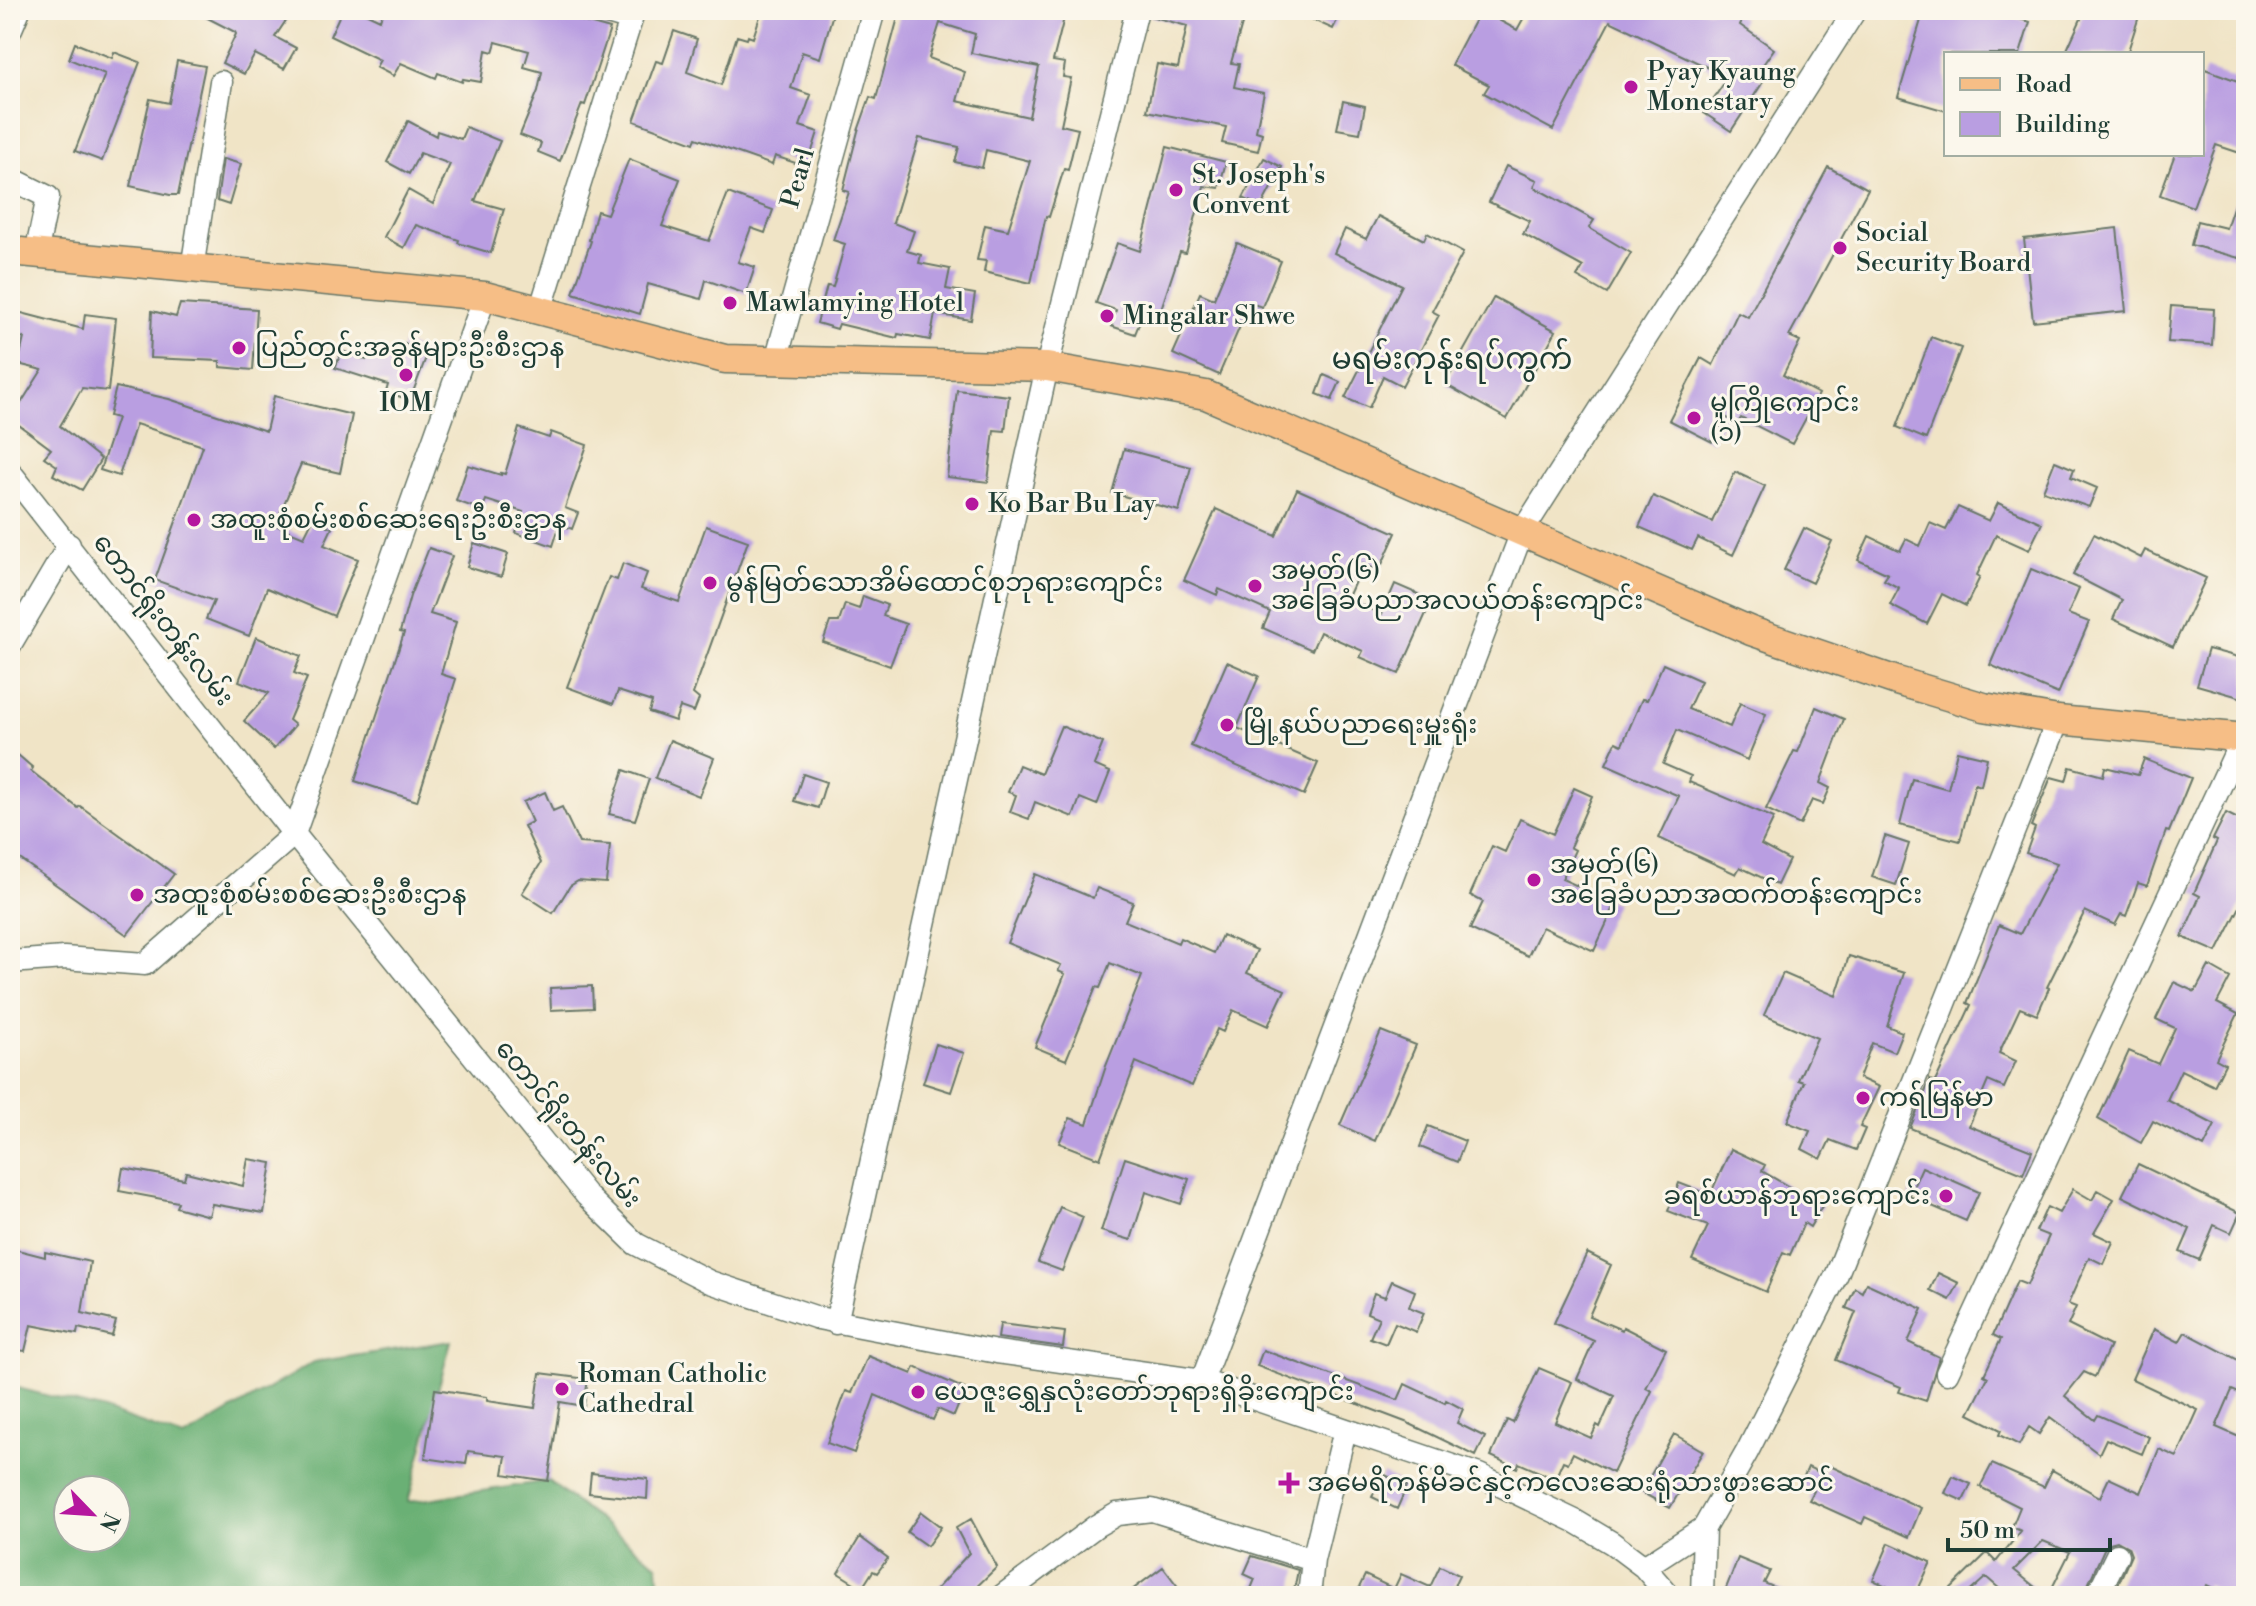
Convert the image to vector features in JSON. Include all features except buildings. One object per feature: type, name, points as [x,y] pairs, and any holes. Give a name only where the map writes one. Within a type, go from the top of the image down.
[{"type":"main road","points":[[23,252],[485,296],[725,359],[1047,367],[1206,395],[1751,631],[1897,681],[1984,707],[2058,720],[2245,738]]},
{"type":"street","points":[[10,31],[19,10]]},
{"type":"street","points":[[540,311],[632,15],[598,10]]},
{"type":"street","name":"Pearl","points":[[776,360],[874,10]]},
{"type":"street","points":[[836,1323],[1047,367],[1137,10]]},
{"type":"street","points":[[1202,1381],[1522,532],[1855,10]]},
{"type":"street","points":[[192,269],[221,82]]},
{"type":"street","points":[[10,178],[48,197],[23,252]]},
{"type":"street","points":[[10,962],[64,958],[145,964],[294,834],[485,296]]},
{"type":"street","name":"တောင်ရိုးတန်းလမ်း","points":[[10,472],[294,834],[587,1196],[636,1244],[710,1282],[836,1323],[997,1352],[1202,1381],[1479,1475],[1575,1521],[1612,1543],[1644,1567],[1669,1596]]},
{"type":"street","points":[[10,645],[69,545]]},
{"type":"street","points":[[1644,1567],[1704,1528],[1747,1452],[1837,1274],[2058,720]]},
{"type":"street","points":[[1947,1373],[2245,738]]},
{"type":"street","points":[[1309,1596],[1313,1560],[1345,1430]]},
{"type":"street","points":[[1002,1596],[1096,1526],[1117,1514],[1152,1510],[1313,1560]]},
{"type":"street","points":[[1702,1596],[1704,1528]]},
{"type":"street","points":[[2097,1596],[2117,1555]]},
{"type":"green space","points":[[451,1341],[408,1502],[548,1481],[658,1565],[660,1596],[10,1596],[10,1386],[100,1409],[184,1438],[314,1362]]},
{"type":"place","name":"Pyay Kyaung Monestary","points":[[1631,87]]},
{"type":"place","name":"St. Joseph's Convent","points":[[1176,190]]},
{"type":"place","name":"Social Security Board","points":[[1840,248]]},
{"type":"place","name":"Mawlamying Hotel","points":[[730,303]]},
{"type":"place","name":"Mingalar Shwe","points":[[1107,316]]},
{"type":"place","name":"ပြည်တွင်းအခွန်များဦးစီးဌာန","points":[[239,348]]},
{"type":"place","name":"IOM","points":[[406,375]]},
{"type":"place","name":"မူကြိုကျောင်း (၁)","points":[[1694,418]]},
{"type":"place","name":"Ko Bar Bu Lay","points":[[972,504]]},
{"type":"place","name":"အထူးစုံစမ်းစစ်ဆေးရေးဦးစီးဋ္ဌာန","points":[[194,520]]},
{"type":"place","name":"မွန်မြတ်သောအိမ်ထောင်စုဘုရားကျောင်း","points":[[710,583]]},
{"type":"place","name":"အမှတ်(၆) အခြေခံပညာအလယ်တန်းကျောင်း","points":[[1255,586]]},
{"type":"place","name":"မြို့နယ်ပညာရေးမှူးရုံး","points":[[1227,725]]},
{"type":"place","name":"အမှတ်(၆) အခြေခံပညာအထက်တန်းကျောင်း","points":[[1534,880]]},
{"type":"place","name":"အထူးစုံစမ်းစစ်ဆေးဦးစီးဌာန","points":[[137,895]]},
{"type":"place","name":"ကရ်မြန်မာ","points":[[1863,1098]]},
{"type":"place","name":"ခရစ်ယာန်ဘုရားကျောင်း","points":[[1946,1196]]},
{"type":"place","name":"Roman Catholic Cathedral","points":[[562,1389]]},
{"type":"place","name":"ယေဇူးရွှေနှလုံးတော်ဘုရားရှိခိုးကျောင်း","points":[[918,1392]]},
{"type":"place","name":"အမေရိကန်မိခင်နှင့်ကလေးဆေးရုံသားဖွားဆောင်","points":[[1289,1483]]},
{"type":"district","name":"မရမ်းကုန်းရပ်ကွက်","points":[[1452,360]]}]
